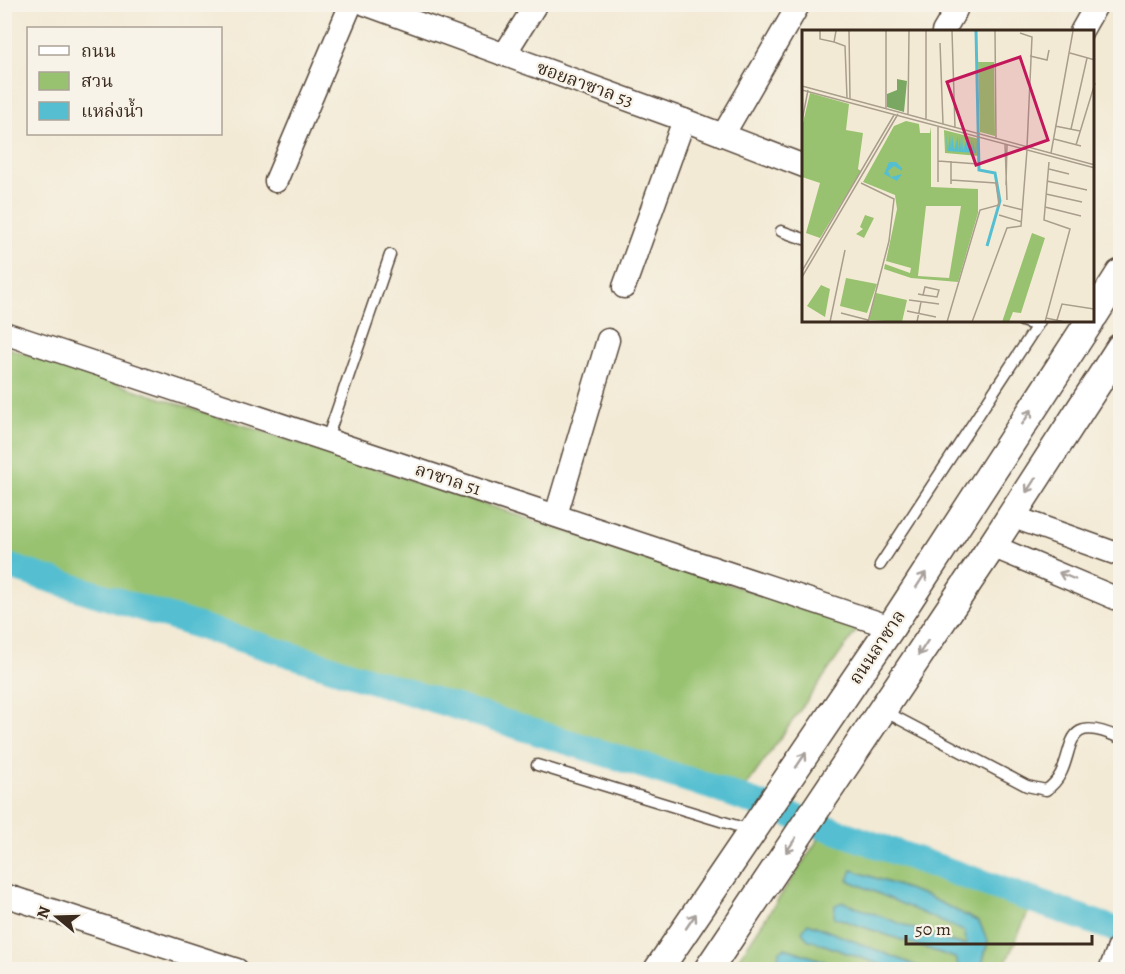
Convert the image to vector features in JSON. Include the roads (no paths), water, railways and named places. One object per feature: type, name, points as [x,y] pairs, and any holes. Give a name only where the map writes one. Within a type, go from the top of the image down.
[{"type":"street","points":[[276,181],[351,4]]},
{"type":"street","name":"ซอยลาซาล 53","points":[[365,4],[397,10],[504,55],[802,165]]},
{"type":"street","points":[[504,55],[536,4]]},
{"type":"street","points":[[723,135],[799,4]]},
{"type":"street","points":[[1082,30],[1097,4]]},
{"type":"street","points":[[944,30],[956,10]]},
{"type":"street","points":[[624,287],[684,120]]},
{"type":"street","points":[[1095,313],[1109,280]]},
{"type":"street","name":"ถนนลาซาล","points":[[658,969],[891,627],[1089,322]]},
{"type":"street","name":"ลาซาล 51","points":[[4,333],[891,627]]},
{"type":"street","points":[[556,515],[608,340]]},
{"type":"street","points":[[708,969],[1114,363]]},
{"type":"street","points":[[1011,516],[1120,555]]},
{"type":"street","points":[[992,546],[1120,600]]},
{"type":"street","points":[[4,896],[237,969]]},
{"type":"street","points":[[1110,969],[1120,945]]},
{"type":"lane","points":[[781,231],[802,238]]},
{"type":"lane","points":[[327,439],[390,255]]},
{"type":"lane","points":[[880,565],[1039,324]]},
{"type":"lane","points":[[881,710],[1028,786],[1046,790],[1053,786],[1059,776],[1074,736],[1083,729],[1105,731],[1120,738]]},
{"type":"lane","points":[[537,765],[753,831]]},
{"type":"water","points":[[852,870],[927,896],[979,922],[988,941],[981,969],[960,969],[955,958],[834,917],[835,905],[843,902],[944,940],[966,945],[965,932],[848,880]]},
{"type":"water","points":[[808,923],[926,969],[893,969],[807,939],[802,931]]},
{"type":"water","points":[[785,948],[848,969],[797,969],[778,960],[779,952]]},
{"type":"waterway","points":[[4,565],[708,786],[1120,931]]}]
